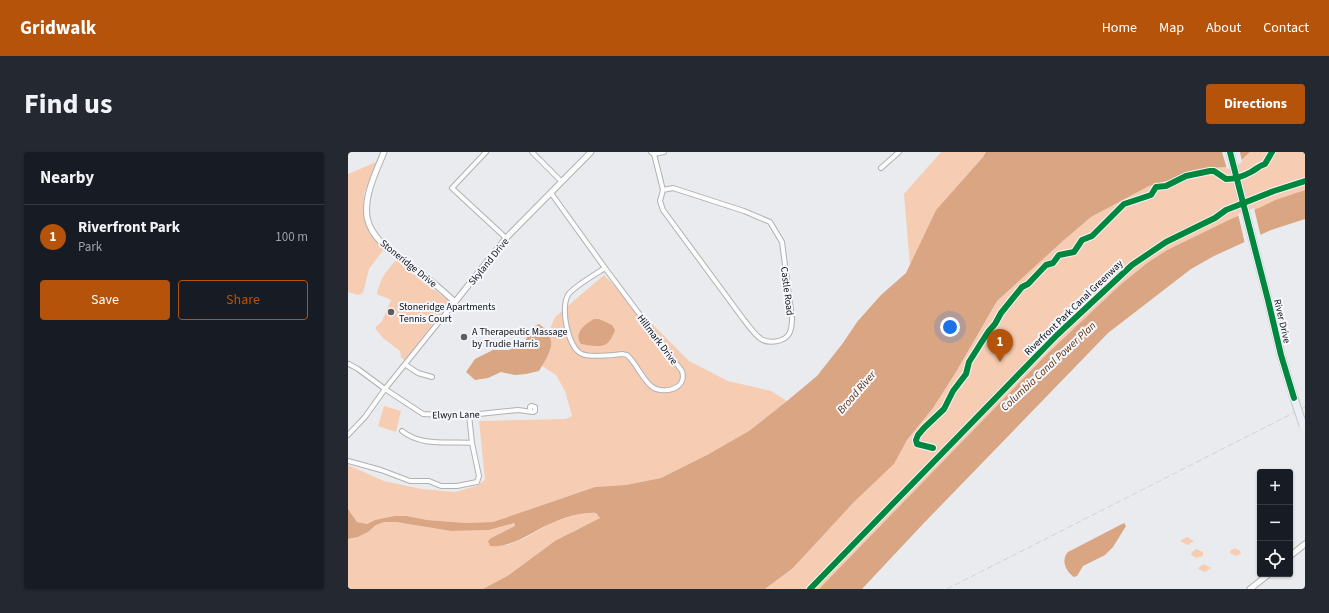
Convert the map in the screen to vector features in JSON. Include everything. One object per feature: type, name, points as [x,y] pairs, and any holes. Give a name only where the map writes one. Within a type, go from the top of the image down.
[{"type":"main road","name":"River Drive","points":[[1230,152],[1281,355],[1304,428]]},
{"type":"street","name":"Stoneridge Drive","points":[[384,152],[371,183],[368,199],[367,217],[374,234],[388,249],[429,279],[455,302]]},
{"type":"street","points":[[486,152],[452,188],[506,238]]},
{"type":"street","points":[[532,152],[562,182]]},
{"type":"street","name":"Skyland Drive","points":[[348,435],[365,417],[385,389],[406,365],[506,238],[591,152]]},
{"type":"street","points":[[653,153],[664,152]]},
{"type":"street","points":[[881,168],[899,152]]},
{"type":"street","name":"Castle Road","points":[[653,153],[663,190],[660,201],[663,210],[755,334],[767,342],[775,342],[789,335],[792,318],[782,242],[770,222],[744,211],[673,188],[663,190]]},
{"type":"street","name":"Hillmark Drive","points":[[551,194],[682,371],[684,377],[682,383],[676,388],[659,390],[651,386],[627,355],[590,356],[578,351],[574,345],[565,315],[568,295],[574,289],[605,268]]},
{"type":"street","name":"Elwyn Lane","points":[[349,364],[423,414],[460,416],[518,410],[530,411]]},
{"type":"street","points":[[406,365],[418,373],[432,377]]},
{"type":"street","points":[[348,461],[381,470],[410,481],[429,481],[441,486],[477,482],[479,476],[472,443],[469,415]]},
{"type":"street","points":[[402,431],[408,436],[423,441],[472,443]]},
{"type":"street","points":[[1293,554],[1305,544]]},
{"type":"street","points":[[1250,589],[1265,577]]},
{"type":"shaded area","points":[[941,152],[986,152],[936,210],[910,265],[904,194]]},
{"type":"shaded area","points":[[1250,152],[1305,152],[1305,190],[1275,200],[1233,218],[1167,250],[1147,263],[1120,285],[1048,353],[819,589],[765,589],[793,568],[854,502],[894,464],[907,440],[933,408],[956,372],[997,301],[1064,240],[1091,217],[1149,186],[1211,168],[1236,165]]},
{"type":"shaded area","points":[[376,162],[364,194],[366,222],[372,236],[384,249],[369,269],[363,293],[358,295],[348,292],[348,174]]},
{"type":"shaded area","points":[[396,260],[450,302],[405,361],[401,357],[400,351],[383,338],[375,328],[382,321],[391,300],[377,294],[378,288],[389,268]]},
{"type":"shaded area","points":[[604,275],[689,361],[728,381],[771,391],[787,401],[749,431],[707,455],[661,478],[626,485],[595,487],[493,522],[466,523],[427,520],[407,516],[375,520],[367,524],[357,522],[348,509],[348,465],[384,481],[422,489],[455,492],[476,486],[485,480],[479,421],[566,419],[572,416],[565,391],[556,375],[542,366],[551,345],[549,331],[555,317]]},
{"type":"shaded area","points":[[384,406],[401,411],[396,432],[378,426]]},
{"type":"shaded area","points":[[585,512],[596,513],[600,518],[576,530],[509,575],[483,589],[348,589],[348,539],[358,537],[368,532],[376,525],[384,522],[396,522],[451,531],[489,530],[512,523],[515,524],[513,527],[491,538],[490,546],[492,546],[507,545],[523,539],[553,522]]},
{"type":"shaded area","points":[[1187,537],[1194,541],[1188,545],[1181,542],[1181,540]]},
{"type":"shaded area","points":[[1235,548],[1240,551],[1241,554],[1236,556],[1230,553],[1230,551]]},
{"type":"shaded area","points":[[1196,549],[1203,552],[1203,556],[1197,558],[1191,555]]},
{"type":"shaded area","points":[[1204,564],[1211,568],[1205,572],[1198,569]]},
{"type":"water","name":"Broad River","points":[[986,152],[1250,152],[1236,165],[1211,168],[1149,186],[1091,217],[1064,240],[997,301],[956,372],[933,408],[907,440],[894,464],[854,502],[793,568],[765,589],[483,589],[509,575],[555,541],[600,518],[596,513],[580,514],[564,518],[515,542],[499,546],[490,546],[488,541],[513,527],[515,525],[514,523],[489,530],[451,531],[396,522],[384,522],[376,525],[368,532],[358,537],[348,539],[348,509],[357,522],[367,524],[375,520],[395,516],[466,523],[493,522],[595,487],[626,485],[661,478],[707,455],[749,431],[817,376],[843,343],[857,322],[881,295],[906,273],[936,210]]},
{"type":"water","name":"Columbia Canal Power Plan","points":[[1305,190],[1305,219],[1271,230],[1214,256],[1191,269],[1108,333],[862,589],[819,589],[1048,353],[1120,285],[1147,263],[1167,250],[1233,218],[1275,200]]},
{"type":"water","points":[[594,319],[599,319],[612,325],[615,330],[612,338],[608,343],[601,346],[581,344],[579,340],[579,332],[584,326]]},
{"type":"water","points":[[539,324],[549,335],[551,346],[547,358],[539,371],[515,375],[501,372],[488,378],[475,380],[466,372],[475,359],[493,350],[509,350],[525,342],[530,329]]},
{"type":"water","points":[[1124,523],[1126,526],[1113,547],[1105,555],[1083,566],[1077,576],[1074,577],[1068,572],[1064,561],[1068,552]]},
{"type":"pier","points":[[1222,152],[1240,152],[1242,162],[1233,168],[1227,169]]},
{"type":"pier","points":[[1254,208],[1261,237],[1245,244],[1238,214]]},
{"type":"railway","points":[[947,589],[1305,407]]},
{"type":"cycle path","points":[[1230,152],[1281,355],[1294,398]]},
{"type":"cycle path","points":[[933,448],[917,444],[916,440],[918,435],[944,409],[953,391],[966,374],[969,362],[1001,313],[1022,287],[1028,284],[1046,265],[1053,263],[1059,255],[1074,252],[1082,240],[1092,236],[1124,204],[1151,195],[1156,187],[1166,186],[1186,176],[1210,171],[1214,171],[1226,179],[1239,177],[1265,164],[1272,152]]},
{"type":"cycle path","name":"Riverfront Park Canal Greenway","points":[[810,589],[1057,335],[1132,265],[1166,242],[1215,218],[1226,210],[1274,191],[1305,181]]},
{"type":"place","name":"Stoneridge Apartments Tennis Court","points":[[391,312]]},
{"type":"place","name":"A Therapeutic Massage by Trudie Harris","points":[[464,337]]},
{"type":"place","name":"Riverfront Park","points":[[1000,362]]}]
